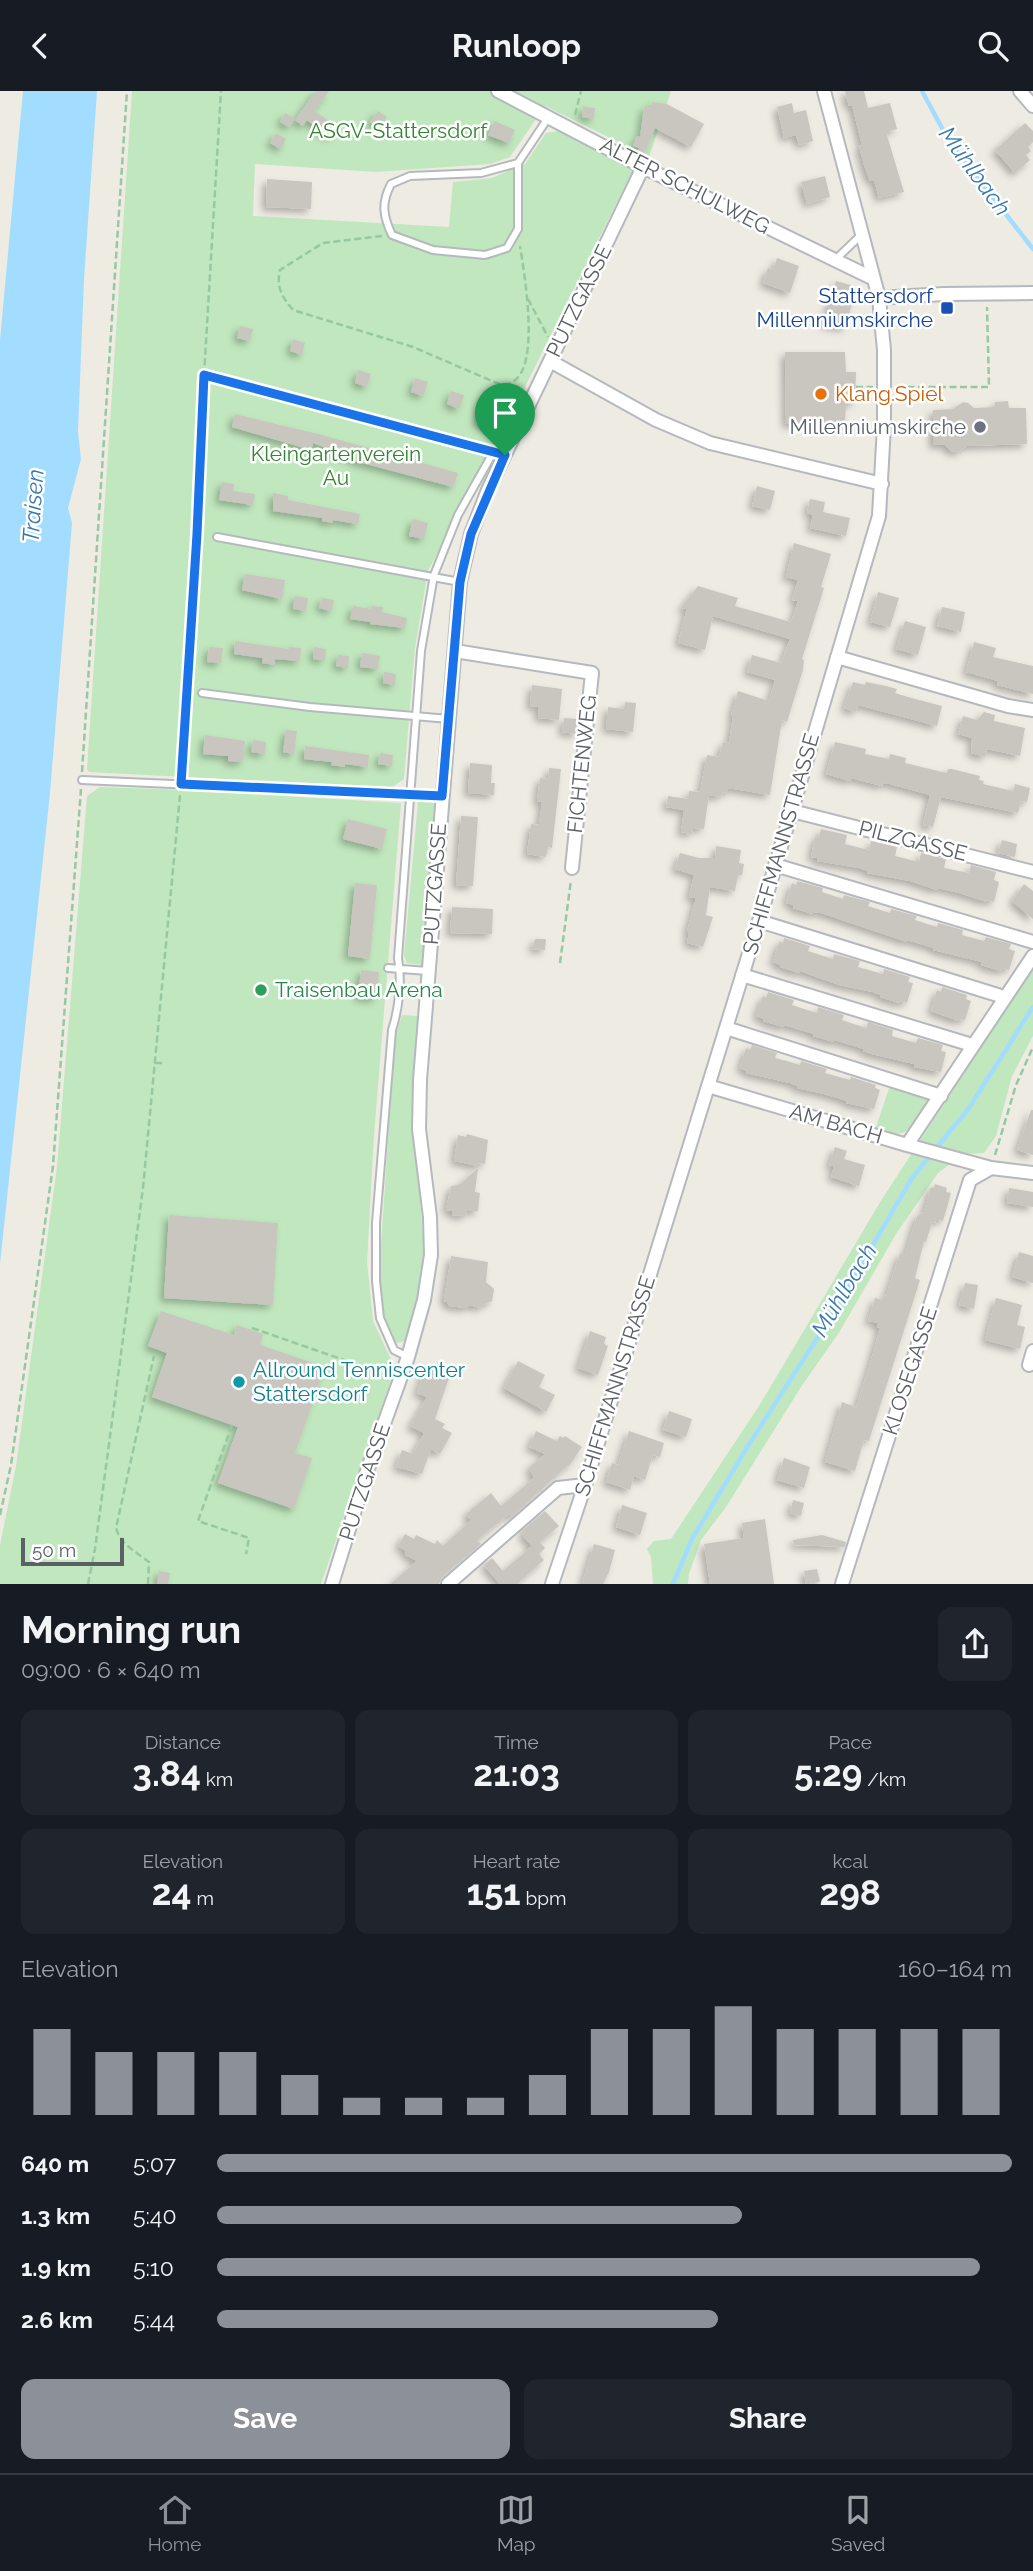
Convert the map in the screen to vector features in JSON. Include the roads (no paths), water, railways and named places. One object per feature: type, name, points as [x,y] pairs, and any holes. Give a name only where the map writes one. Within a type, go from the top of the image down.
[{"type":"street","name":"ALTER SCHULWEG","points":[[498,91],[643,167],[872,278]]},
{"type":"street","name":"SCHIFFMANNSTRASSE","points":[[552,1584],[759,921],[879,516],[884,350],[878,298],[824,91]]},
{"type":"street","points":[[1020,91],[1033,106]]},
{"type":"street","name":"PUTZGASSE","points":[[332,1584],[367,1471],[408,1357],[424,1300],[431,1255],[419,1129],[420,1080],[460,582],[471,534],[499,453],[553,355],[643,167]]},
{"type":"street","points":[[878,298],[1033,293]]},
{"type":"street","points":[[553,355],[656,419],[710,443],[882,484]]},
{"type":"street","name":"FICHTENWEG","points":[[455,651],[592,673],[572,868]]},
{"type":"street","points":[[837,657],[1008,706],[1033,710]]},
{"type":"street","name":"PILZGASSE","points":[[792,811],[1033,873]]},
{"type":"street","points":[[775,865],[1033,942]]},
{"type":"street","points":[[759,921],[1004,997]]},
{"type":"street","name":"AM BACH","points":[[708,1086],[913,1147],[972,1045],[1033,956]]},
{"type":"street","points":[[742,975],[972,1045]]},
{"type":"street","points":[[726,1028],[941,1096]]},
{"type":"street","points":[[913,1147],[991,1168],[1033,1173]]},
{"type":"street","name":"KLOSEGASSE","points":[[842,1584],[970,1180],[991,1168]]},
{"type":"street","points":[[1029,1364],[1033,1351]]},
{"type":"street","points":[[449,1584],[558,1488],[585,1485]]},
{"type":"lane","points":[[518,163],[481,173],[410,177],[391,184],[384,197],[383,216],[392,235],[433,250],[485,255],[507,248],[518,229],[518,163],[548,118]]},
{"type":"lane","points":[[835,260],[861,235]]},
{"type":"lane","points":[[226,380],[499,453],[458,516],[433,575],[421,651],[398,958],[400,968],[376,1223],[376,1281],[380,1318],[394,1349],[408,1357]]},
{"type":"lane","points":[[217,537],[460,582]]},
{"type":"lane","points":[[202,693],[310,707],[449,719]]},
{"type":"lane","points":[[82,780],[442,796]]},
{"type":"lane","points":[[388,968],[428,971]]},
{"type":"water","name":"Traisen","points":[[23,91],[97,91],[84,279],[78,432],[81,459],[68,508],[72,523],[50,793],[0,1264],[0,340]]},
{"type":"waterway","name":"Mühlbach","points":[[922,91],[949,141],[1033,249]]},
{"type":"waterway","name":"Mühlbach","points":[[673,1584],[692,1539],[829,1320],[912,1178],[969,1108],[1033,1007]]},
{"type":"place","name":"Stattersdorf Millenniumskirche","points":[[947,308]]},
{"type":"place","name":"Klang.Spiel","points":[[821,394]]},
{"type":"place","name":"Millenniumskirche","points":[[980,427]]},
{"type":"place","name":"Traisenbau Arena","points":[[261,990]]},
{"type":"place","name":"Allround Tenniscenter Stattersdorf","points":[[239,1382]]},
{"type":"park label","name":"ASGV-Stattersdorf","points":[[398,131]]},
{"type":"park label","name":"Kleingartenverein Au","points":[[336,466]]}]
